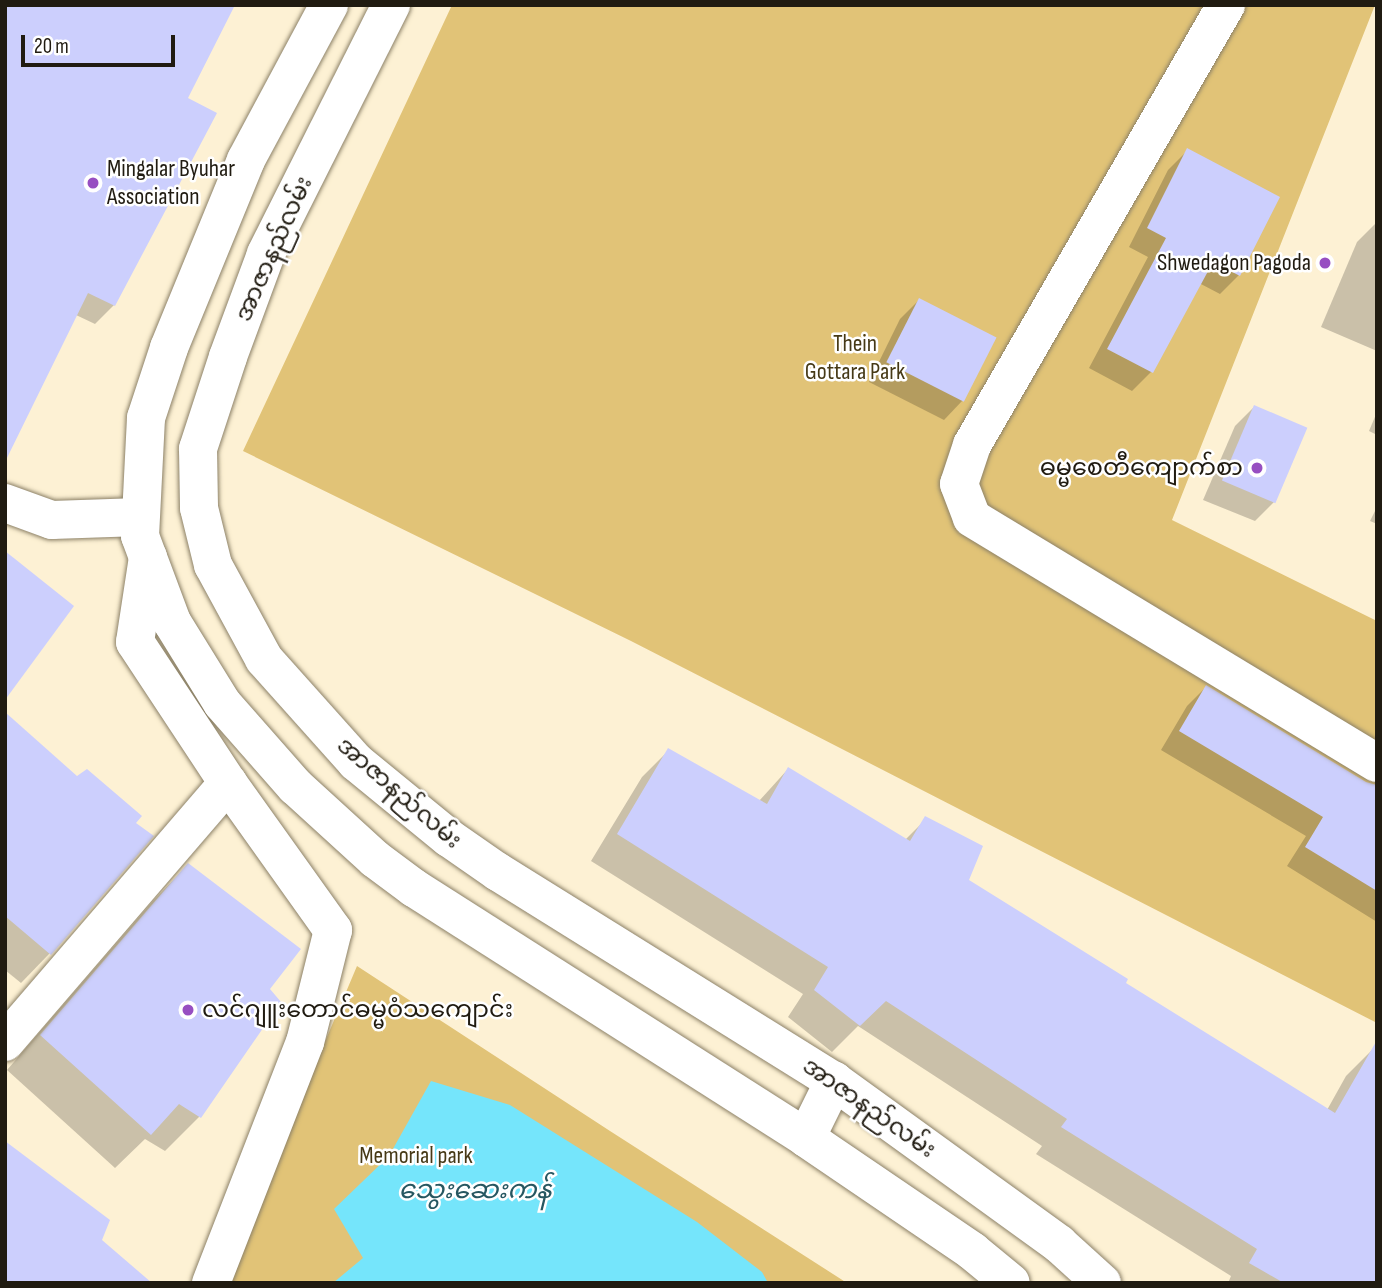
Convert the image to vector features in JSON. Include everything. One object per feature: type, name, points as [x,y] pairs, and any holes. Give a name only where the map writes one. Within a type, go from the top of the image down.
[{"type":"main road","points":[[329,5],[246,160],[169,348],[146,418],[140,536],[172,622],[222,703],[295,786],[414,888],[806,1138],[972,1251],[1010,1283]]},
{"type":"main road","name":"အာဇာနည်လမ်း","points":[[391,5],[266,254],[198,449],[199,508],[213,565],[264,659],[356,762],[449,838],[498,872],[834,1081],[1059,1244],[1102,1283]]},
{"type":"main road","points":[[1226,5],[972,445],[959,484],[972,518],[1377,763]]},
{"type":"main road","points":[[5,503],[52,520],[140,517]]},
{"type":"main road","points":[[148,557],[135,642],[228,783],[333,930],[305,1042],[211,1283]]},
{"type":"main road","points":[[5,1042],[228,783]]},
{"type":"main road","points":[[414,888],[449,838]]},
{"type":"main road","points":[[806,1138],[834,1081]]},
{"type":"green space","name":"Thein Gottara Park","points":[[452,5],[1375,5],[1172,520],[1377,621],[1377,1023],[631,641],[243,451]]},
{"type":"green space","name":"Memorial park","points":[[357,966],[610,1131],[847,1283],[223,1283]]},
{"type":"water","name":"သွေးဆေးကန်","points":[[431,1081],[510,1105],[697,1222],[762,1272],[768,1283],[333,1283],[363,1258],[334,1209],[389,1156]]},
{"type":"building","name":"Mingalar Byuhar Association","points":[[5,5],[235,5],[188,98],[217,113],[115,306],[88,293],[5,462]]},
{"type":"building","points":[[1187,148],[1280,197],[1240,276],[1213,262],[1153,373],[1107,349],[1166,238],[1147,228]]},
{"type":"building","points":[[919,298],[997,337],[964,402],[886,362]]},
{"type":"building","points":[[1254,405],[1307,428],[1275,503],[1222,480]]},
{"type":"building","points":[[5,551],[74,606],[5,700]]},
{"type":"building","points":[[1206,685],[1366,782],[1377,785],[1377,891],[1305,847],[1323,817],[1179,731]]},
{"type":"building","points":[[5,712],[77,776],[87,769],[142,816],[136,823],[154,836],[51,955],[5,916]]},
{"type":"building","points":[[668,748],[767,804],[788,767],[910,841],[925,816],[983,846],[969,880],[1128,979],[1126,983],[1335,1113],[1377,1040],[1377,1283],[1284,1283],[1249,1263],[1257,1249],[1061,1127],[1067,1119],[886,1001],[860,1026],[814,990],[828,967],[617,834]]},
{"type":"building","points":[[188,863],[301,949],[270,989],[281,1002],[201,1118],[179,1104],[151,1135],[40,1035]]},
{"type":"building","points":[[5,1141],[110,1220],[102,1240],[152,1283],[5,1283]]},
{"type":"place","name":"Mingalar Byuhar Association","points":[[93,183]]},
{"type":"place","name":"Shwedagon Pagoda","points":[[1325,263]]},
{"type":"place","name":"ဓမ္မစေတီကျောက်စာ","points":[[1257,468]]},
{"type":"place","name":"လင်ဂျူးတောင်ဓမ္မဝံသကျောင်း","points":[[188,1010]]}]
